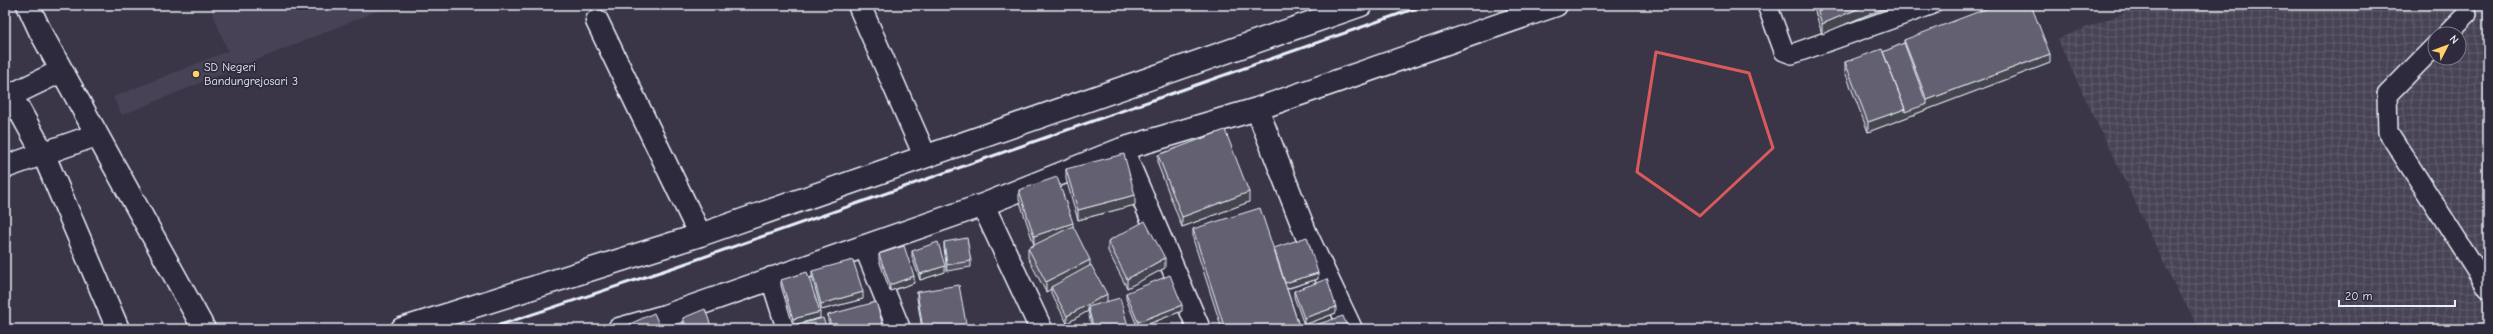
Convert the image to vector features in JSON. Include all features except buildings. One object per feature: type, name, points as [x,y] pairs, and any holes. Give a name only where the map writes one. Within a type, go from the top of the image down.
[{"type":"street","points":[[28,5],[61,71],[204,329]]},
{"type":"street","points":[[859,5],[925,156]]},
{"type":"street","points":[[402,329],[700,235],[1361,5]]},
{"type":"street","points":[[619,329],[668,322],[772,278],[983,205],[1122,148],[1257,109],[1556,5]]},
{"type":"street","points":[[597,21],[700,235]]},
{"type":"street","points":[[61,71],[8,97],[43,153],[118,329]]},
{"type":"street","points":[[1257,109],[1306,234],[1351,329]]},
{"type":"street","points":[[5,167],[96,134]]},
{"type":"street","points":[[1122,148],[1199,329]]},
{"type":"street","points":[[983,205],[1040,329]]},
{"type":"street","points":[[865,246],[899,329]]},
{"type":"street","points":[[772,278],[788,329]]},
{"type":"lane","points":[[1767,5],[1784,51],[1792,54],[1931,5]]},
{"type":"lane","points":[[2455,26],[2467,14]]},
{"type":"lane","points":[[2427,54],[2387,95],[2388,132],[2488,288]]},
{"type":"highlighted area","points":[[1656,52],[1749,73],[1773,148],[1700,216],[1637,172]]},
{"type":"shaded area","name":"SD Negeri Bandungrejosari 3","points":[[209,5],[392,5],[122,115],[113,97],[228,51]]},
{"type":"shaded area","points":[[2144,5],[2488,5],[2488,329],[2200,329],[2176,288],[2057,39]]},
{"type":"railway","points":[[488,329],[678,266],[1425,5]]},
{"type":"place","name":"SD Negeri Bandungrejosari 3","points":[[196,74]]}]
